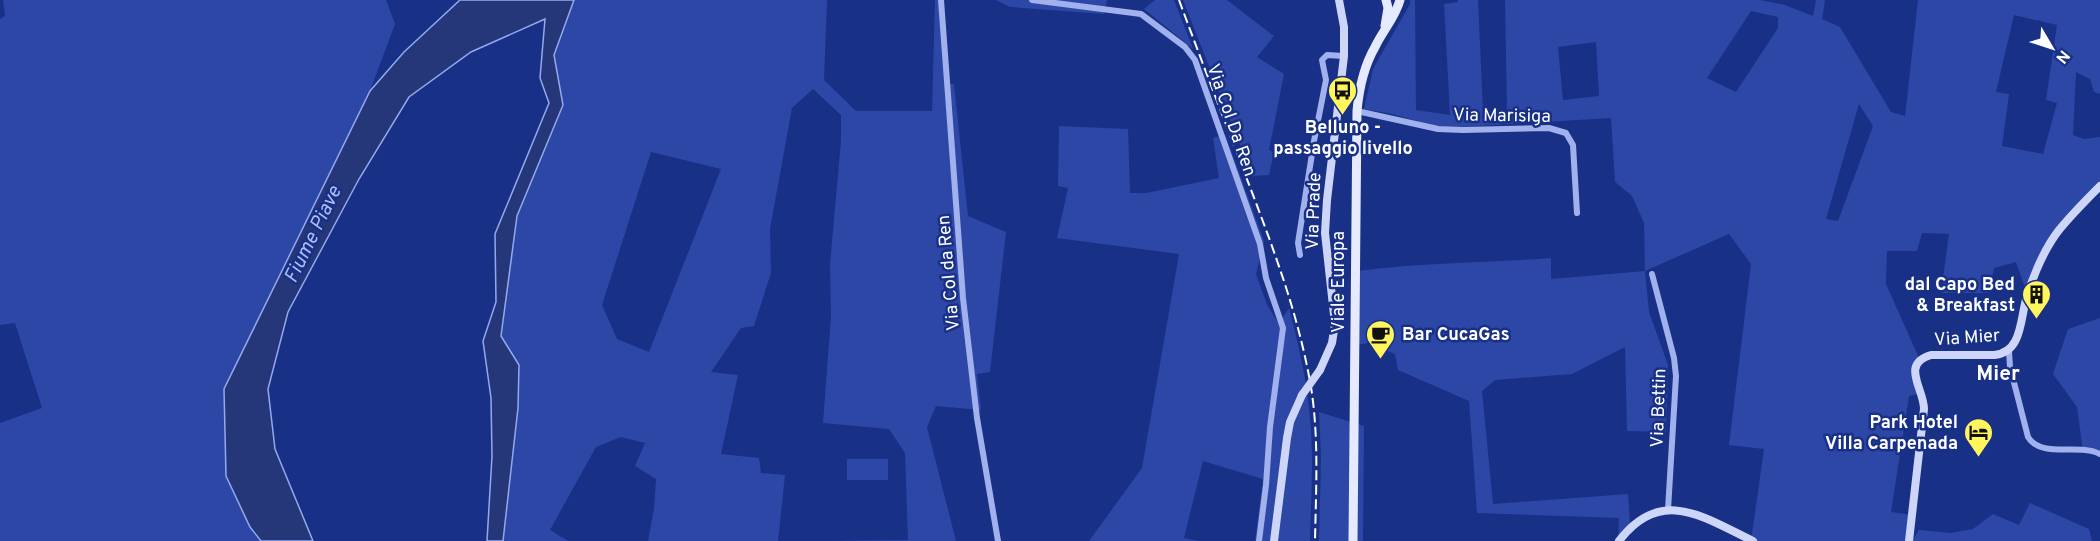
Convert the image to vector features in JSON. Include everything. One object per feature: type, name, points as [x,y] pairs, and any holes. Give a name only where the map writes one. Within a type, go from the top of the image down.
[{"type":"main road","name":"Viale Europa","points":[[1385,29],[1388,8],[1386,0]]},
{"type":"main road","name":"Viale Europa","points":[[1353,541],[1357,111],[1365,70],[1385,29],[1394,17],[1400,0]]},
{"type":"street","name":"Via Col da Ren","points":[[940,0],[963,298],[977,418],[998,541]]},
{"type":"street","name":"Via Col Da Ren","points":[[1032,0],[1141,14],[1185,47],[1195,60],[1261,248],[1271,295],[1283,328],[1270,427],[1259,541]]},
{"type":"street","name":"Via Prade","points":[[1274,541],[1290,422],[1302,395],[1320,370],[1332,343],[1335,324],[1326,247],[1326,210],[1344,56],[1340,0]]},
{"type":"street","name":"Via Prade","points":[[1342,14],[1347,0]]},
{"type":"street","points":[[1300,255],[1298,243],[1326,80],[1322,60],[1327,55],[1344,56]]},
{"type":"street","name":"Via Marisiga","points":[[1357,111],[1438,129],[1549,128],[1566,133],[1573,145],[1577,213]]},
{"type":"street","name":"Via Mier","points":[[1909,541],[1924,409],[1922,391],[1915,376],[1915,367],[1921,359],[1930,355],[1994,355],[2009,351],[2017,339],[2029,290],[2051,242],[2100,186]]},
{"type":"street","name":"Via Bettin","points":[[1652,274],[1674,358],[1676,376],[1668,510]]},
{"type":"street","points":[[2009,351],[2013,377],[2030,442],[2043,448],[2089,450],[2100,454]]},
{"type":"street","points":[[1619,541],[1643,517],[1668,510],[1695,515],[1753,541]]},
{"type":"shaded area","points":[[3,0],[386,0],[395,24],[370,91],[224,389],[226,476],[250,527],[261,541],[0,541],[0,423],[42,408],[15,323],[0,325],[0,19],[5,16]]},
{"type":"shaded area","points":[[574,0],[827,0],[824,80],[856,111],[932,111],[935,0],[942,0],[946,84],[954,84],[968,216],[1006,232],[990,372],[977,374],[981,410],[936,406],[927,427],[956,541],[827,541],[908,540],[905,453],[889,429],[823,423],[831,316],[830,264],[841,141],[841,115],[813,89],[792,108],[770,229],[771,273],[754,326],[741,328],[711,372],[738,375],[721,454],[759,458],[761,473],[785,475],[778,541],[648,541],[654,509],[656,479],[635,466],[645,443],[621,437],[596,447],[550,530],[568,541],[503,541],[518,408],[519,365],[501,337],[517,216],[563,105],[554,55]],"holes":[[[651,152],[721,169],[649,352],[617,339],[602,305]]]},
{"type":"shaded area","points":[[996,0],[1107,0],[1104,14],[1010,7]]},
{"type":"shaded area","points":[[1155,0],[1174,0],[1193,49],[1144,9]]},
{"type":"shaded area","points":[[1183,0],[1227,0],[1274,36],[1257,57],[1284,74],[1269,150],[1274,153],[1269,175],[1252,176]]},
{"type":"shaded area","points":[[1410,0],[1415,0],[1416,110],[1450,115],[1444,4],[1458,2],[1458,0],[1478,0],[1483,111],[1507,112],[1505,0],[1760,0],[1785,5],[1813,16],[1816,0],[1825,0],[1822,19],[1840,27],[1891,112],[1905,116],[1918,0],[2100,0],[2100,94],[2094,92],[2090,79],[2076,72],[2073,135],[2084,139],[2100,137],[2100,185],[2054,234],[2026,290],[2016,262],[1994,268],[1989,293],[1941,293],[1949,234],[1922,233],[1917,251],[1887,251],[1886,284],[1919,358],[1913,368],[1921,393],[1909,396],[1891,512],[1913,515],[1910,541],[1751,541],[1764,449],[1729,445],[1751,264],[1729,234],[1645,271],[1644,223],[1632,196],[1615,182],[1611,118],[1460,127],[1435,126],[1364,109],[1373,69],[1410,4]],"holes":[[[1751,11],[1778,17],[1778,28],[1736,92],[1707,78]],[[2014,15],[2057,25],[2046,100],[2057,103],[2043,154],[2002,146],[2009,94],[1996,92]],[[1596,42],[1599,96],[1563,100],[1558,47]],[[1859,104],[1873,126],[1838,221],[1826,219]]]},
{"type":"shaded area","points":[[1059,126],[1128,129],[1130,193],[1146,193],[1219,178],[1213,138],[1225,134],[1264,241],[1256,274],[1267,305],[1279,324],[1289,308],[1302,362],[1311,432],[1310,541],[1255,541],[1263,479],[1203,461],[1184,538],[1199,541],[1089,541],[1142,468],[1179,254],[1057,238],[1068,188],[1058,186]]},
{"type":"shaded area","points":[[1551,258],[1551,279],[1645,271],[1649,312],[1668,365],[1666,432],[1627,431],[1625,347],[1572,374],[1495,380],[1482,391],[1493,504],[1628,494],[1630,524],[1618,541],[1619,518],[1477,513],[1469,401],[1398,370],[1395,354],[1368,343],[1357,345],[1358,271]]},
{"type":"shaded area","points":[[2100,318],[2100,455],[2083,451],[2077,407],[2053,374],[2068,329]]},
{"type":"shaded area","points":[[1319,412],[1364,426],[1363,541],[1319,541],[1321,456]]},
{"type":"shaded area","points":[[847,459],[888,459],[888,480],[847,480]]},
{"type":"shaded area","points":[[2030,503],[2089,529],[2092,541],[1912,541],[1919,530],[1951,533],[1973,529],[1993,514],[2019,525]]},
{"type":"water","name":"Fiume Piave","points":[[460,0],[574,0],[554,55],[563,105],[517,216],[501,336],[519,365],[518,408],[503,541],[487,541],[492,456],[491,398],[483,341],[496,302],[495,234],[549,103],[540,78],[545,19],[471,52],[409,97],[359,179],[288,312],[268,389],[275,449],[313,541],[261,541],[250,527],[226,476],[224,389],[370,91],[404,52]]},
{"type":"railway","points":[[1179,0],[1268,236],[1300,336],[1311,387],[1315,425],[1315,541]]},
{"type":"place","name":"Belluno - passaggio livello","points":[[1343,116]]},
{"type":"place","name":"dal Capo Bed & Breakfast","points":[[2036,320]]},
{"type":"place","name":"Bar CucaGas","points":[[1381,360]]},
{"type":"place","name":"Park Hotel Villa Carpenada","points":[[1979,458]]},
{"type":"district","name":"Mier","points":[[1998,373]]}]
